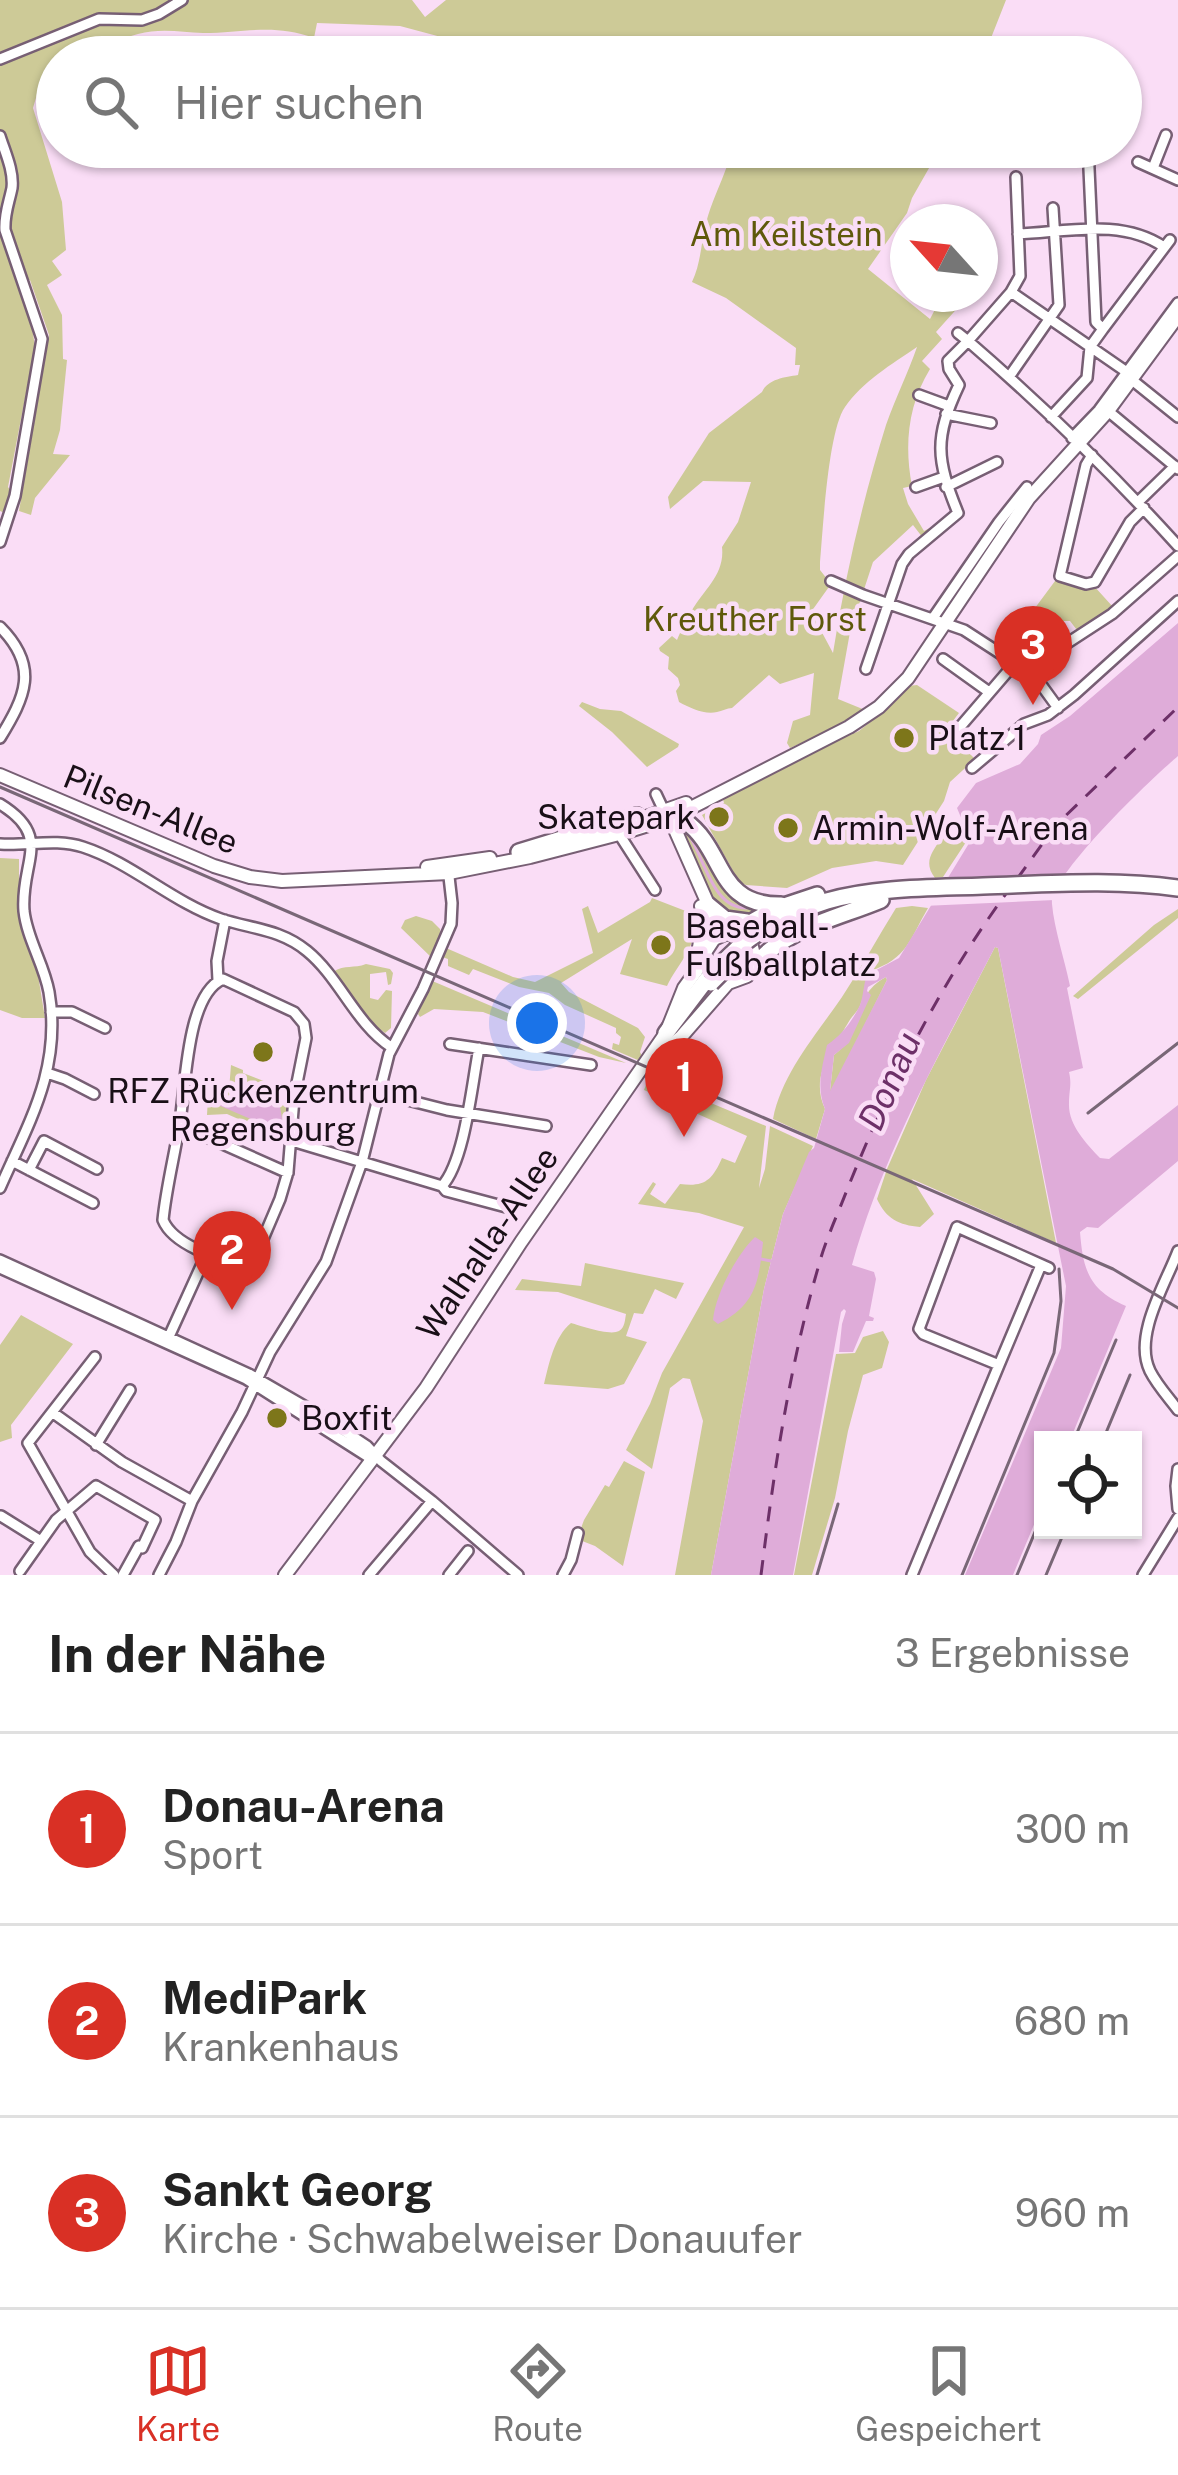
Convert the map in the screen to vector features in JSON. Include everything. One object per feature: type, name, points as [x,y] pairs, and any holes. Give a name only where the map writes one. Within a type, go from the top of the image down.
[{"type":"highway","points":[[519,852],[638,815]]},
{"type":"highway","points":[[671,818],[704,839],[733,889],[757,903],[784,905],[832,893],[879,895],[1045,884],[1146,884],[1178,891]]},
{"type":"highway","points":[[741,941],[879,895]]},
{"type":"highway","points":[[704,905],[725,920],[737,922],[741,941]]},
{"type":"highway","points":[[741,941],[784,905]]},
{"type":"highway","name":"Walhalla-Allee","points":[[669,1035],[711,974],[741,941]]},
{"type":"main road","points":[[492,861],[671,818],[871,713],[908,678],[938,620],[997,547],[1035,490],[1108,411],[1178,316]]},
{"type":"main road","name":"Pilsen-Allee","points":[[0,775],[235,873],[282,881],[357,878],[492,861]]},
{"type":"main road","points":[[492,861],[671,818]]},
{"type":"main road","points":[[671,818],[704,905],[741,941]]},
{"type":"main road","points":[[659,1055],[681,1037],[711,974],[704,905]]},
{"type":"main road","points":[[711,974],[706,951],[741,941]]},
{"type":"main road","name":"Walhalla-Allee","points":[[285,1575],[454,1361],[669,1035]]},
{"type":"main road","name":"Walhalla-Allee","points":[[294,1575],[669,1035]]},
{"type":"street","points":[[57,36],[99,19],[142,20],[182,0]]},
{"type":"street","points":[[0,59],[36,44]]},
{"type":"street","points":[[1153,168],[1166,135]]},
{"type":"street","points":[[0,136],[12,176],[4,202],[4,230],[42,339],[15,496],[0,542]]},
{"type":"street","points":[[1142,164],[1178,180]]},
{"type":"street","points":[[1089,168],[1096,322],[1103,329]]},
{"type":"street","points":[[866,669],[905,559],[957,516],[945,482],[941,446],[947,410],[959,385],[948,361],[963,337],[1011,292],[1020,275],[1016,176]]},
{"type":"street","points":[[1009,376],[1059,301],[1053,208]]},
{"type":"street","points":[[1018,235],[1135,232],[1167,243],[1090,347],[1087,378],[1051,417]]},
{"type":"street","points":[[1011,292],[1176,411]]},
{"type":"street","points":[[1076,441],[1131,376],[1178,303]]},
{"type":"street","points":[[963,337],[1092,455],[1178,545]]},
{"type":"street","points":[[919,395],[947,410],[991,423]]},
{"type":"street","points":[[1092,455],[1060,575],[1086,584],[1095,582],[1141,505],[1177,468],[1108,411]]},
{"type":"street","points":[[916,487],[945,482],[997,462]]},
{"type":"street","points":[[938,620],[999,522],[1027,487]]},
{"type":"street","points":[[1029,668],[1112,614],[1178,556]]},
{"type":"street","points":[[832,581],[970,633],[1029,668],[1058,708]]},
{"type":"street","points":[[972,768],[1024,724],[1058,708],[1178,601]]},
{"type":"street","points":[[0,627],[16,649],[26,685],[0,738]]},
{"type":"street","points":[[943,659],[989,692]]},
{"type":"street","points":[[960,727],[1015,663]]},
{"type":"street","points":[[656,794],[671,818]]},
{"type":"street","points":[[0,804],[28,827],[25,917],[51,1012],[51,1049],[36,1112],[0,1188]]},
{"type":"street","points":[[619,834],[655,890]]},
{"type":"street","points":[[0,844],[82,847],[225,920],[266,929],[302,947],[392,1047]]},
{"type":"street","points":[[159,1575],[255,1381],[323,1267],[362,1162],[392,1047],[451,924],[448,868]]},
{"type":"street","points":[[218,980],[291,1010],[302,1021],[305,1040],[287,1173],[280,1199],[246,1264],[207,1253],[172,1234],[163,1220],[190,1040],[208,990],[218,980],[225,920]]},
{"type":"street","points":[[51,1012],[72,1012],[105,1028]]},
{"type":"street","points":[[450,1044],[590,1065]]},
{"type":"street","points":[[442,1186],[461,1142],[479,1048]]},
{"type":"street","points":[[47,1073],[94,1094]]},
{"type":"street","points":[[380,1093],[546,1126]]},
{"type":"street","points":[[180,1125],[287,1173]]},
{"type":"street","points":[[28,1170],[44,1141],[97,1169]]},
{"type":"street","points":[[292,1141],[506,1207]]},
{"type":"street","points":[[12,1161],[93,1204]]},
{"type":"street","points":[[912,1575],[1042,1270],[957,1227],[920,1332],[999,1365]]},
{"type":"street","points":[[1178,1251],[1148,1325],[1144,1349],[1152,1375],[1178,1410]]},
{"type":"street","points":[[164,1336],[207,1253]]},
{"type":"street","points":[[0,1264],[255,1381],[376,1458],[518,1575]]},
{"type":"street","points":[[20,1571],[58,1517],[68,1510],[96,1486],[154,1518],[155,1525],[118,1575],[92,1555],[68,1510],[28,1443],[95,1357]]},
{"type":"street","points":[[96,1445],[130,1390]]},
{"type":"street","points":[[52,1412],[134,1470],[192,1501]]},
{"type":"street","points":[[1178,1469],[1178,1508]]},
{"type":"street","points":[[369,1575],[432,1501]]},
{"type":"street","points":[[1,1516],[41,1541]]},
{"type":"street","points":[[1143,1575],[1178,1518]]},
{"type":"street","points":[[562,1575],[578,1533]]},
{"type":"street","points":[[449,1575],[468,1551]]},
{"type":"green space","points":[[0,0],[412,0],[425,17],[446,0],[1006,0],[992,36],[437,36],[400,26],[317,23],[314,36],[272,30],[36,36],[36,168],[52,168],[62,202],[66,250],[52,261],[62,275],[47,285],[62,315],[63,359],[67,360],[53,454],[70,455],[35,498],[31,515],[19,511],[49,335],[30,280],[17,283],[35,346],[8,487],[12,493],[5,513],[0,511]]},
{"type":"green space","name":"Kreuther Forst","points":[[726,168],[929,168],[910,204],[890,204],[890,237],[868,269],[890,287],[890,312],[921,312],[930,319],[934,312],[954,312],[936,332],[942,339],[922,361],[930,369],[910,426],[912,486],[903,488],[924,531],[954,515],[923,538],[913,525],[873,562],[850,632],[838,699],[865,710],[790,748],[793,721],[810,715],[814,673],[780,684],[769,675],[732,708],[708,713],[679,702],[678,678],[668,669],[669,657],[659,648],[672,636],[677,640],[717,574],[722,547],[738,522],[751,482],[703,481],[670,509],[668,497],[709,433],[768,384],[798,375],[800,365],[795,365],[796,348],[726,298],[692,282],[708,216]],"holes":[[[917,347],[870,481],[849,567],[833,653],[811,612],[831,584],[820,562],[834,437],[845,407],[860,389]]]},
{"type":"green space","points":[[1058,577],[1094,586],[1113,607],[1080,634],[1070,621],[1059,625],[1035,608]]},
{"type":"green space","points":[[917,685],[959,713],[946,730],[975,759],[950,782],[944,801],[903,865],[876,861],[832,868],[787,888],[739,882],[702,815],[724,803],[727,796],[859,731],[908,686]]},
{"type":"green space","points":[[582,702],[621,711],[678,747],[647,767],[579,706]]},
{"type":"green space","points":[[682,822],[722,880],[775,906],[748,919],[719,913],[677,824]]},
{"type":"green space","points":[[970,836],[943,877],[935,878],[929,862],[941,838]]},
{"type":"green space","points":[[0,858],[19,859],[19,920],[38,975],[45,1018],[22,1018],[0,1010]]},
{"type":"green space","points":[[652,898],[696,915],[691,945],[667,986],[620,974],[632,939],[561,983],[569,992],[638,1028],[645,1037],[640,1061],[612,1049],[621,1037],[616,1028],[549,993],[473,969],[469,975],[448,966],[448,959],[442,957],[446,948],[535,982],[593,953],[582,909],[588,906],[598,933]]},
{"type":"green space","points":[[896,908],[928,908],[900,954],[870,971],[859,1008],[825,1064],[820,1086],[825,1109],[816,1139],[773,1119],[792,1070]]},
{"type":"green space","points":[[1178,909],[1178,918],[1078,999],[1073,996],[1154,925]]},
{"type":"green space","points":[[416,916],[440,929],[432,958],[401,928],[405,920]]},
{"type":"green space","points":[[995,947],[1056,1243],[912,1179],[934,1214],[920,1227],[894,1220],[877,1199],[926,1080]]},
{"type":"green space","points":[[366,964],[393,973],[388,985],[386,972],[370,974],[370,998],[378,1000],[386,990],[392,991],[391,1028],[385,1033],[363,1013],[333,972]]},
{"type":"green space","points":[[886,977],[830,1091],[834,1055],[850,1036],[867,994]]},
{"type":"green space","points":[[430,980],[626,1063],[483,1012],[434,1009],[420,1017]]},
{"type":"green space","points":[[231,1065],[292,1092],[289,1141],[227,1114],[207,1115],[213,1090],[229,1090]]},
{"type":"green space","points":[[649,1077],[766,1126],[759,1188],[770,1126],[813,1146],[783,1214],[764,1289],[711,1575],[675,1575],[703,1421],[690,1379],[683,1378],[670,1388],[652,1469],[626,1450],[662,1373],[744,1227],[699,1213],[638,1204],[653,1182],[650,1194],[665,1204],[680,1184],[706,1181],[722,1158],[735,1163],[747,1136],[644,1090]]},
{"type":"green space","points":[[585,1263],[684,1283],[676,1299],[655,1289],[643,1314],[634,1313],[626,1336],[647,1342],[624,1384],[608,1389],[544,1384],[556,1343],[571,1323],[615,1332],[622,1328],[626,1314],[558,1292],[515,1290],[522,1279],[581,1286]]},
{"type":"green space","points":[[21,1315],[73,1344],[11,1425],[12,1438],[0,1442],[0,1345]]},
{"type":"green space","points":[[883,1331],[889,1342],[882,1368],[863,1375],[812,1575],[794,1575],[836,1354],[855,1353],[863,1337]]},
{"type":"green space","points":[[624,1461],[645,1472],[623,1566],[577,1539],[605,1485],[609,1487]]},
{"type":"water","name":"Donau","points":[[1178,623],[1178,756],[1084,850],[1056,890],[1052,904],[1083,1068],[1069,1072],[1069,1111],[1079,1133],[1100,1158],[1109,1159],[1178,1105],[1178,1161],[1098,1228],[1080,1232],[1090,1277],[1104,1293],[1126,1306],[1074,1431],[1034,1431],[1034,1525],[1013,1575],[965,1575],[1061,1348],[1066,1286],[995,947],[915,1102],[865,1223],[852,1265],[874,1272],[869,1316],[874,1318],[866,1321],[853,1352],[839,1352],[846,1311],[841,1312],[793,1575],[711,1575],[764,1289],[783,1214],[814,1148],[825,1109],[820,1085],[827,1045],[857,1011],[867,975],[899,958],[982,822],[962,820],[957,808],[976,783],[1020,764],[1041,735],[1070,716]],"holes":[[[886,977],[830,1091],[834,1055],[849,1043],[871,995],[868,987]]]},
{"type":"water","points":[[241,1091],[279,1101],[283,1124],[265,1125],[218,1105]]},
{"type":"water","points":[[755,1237],[763,1242],[753,1290],[740,1309],[718,1324],[713,1320],[722,1287]]},
{"type":"pier","points":[[1067,879],[1055,900],[923,906],[937,882]]},
{"type":"waterway","points":[[689,835],[718,892],[735,906],[747,908]]},
{"type":"waterway","points":[[761,1259],[771,1261]]},
{"type":"ferry route","points":[[1017,879],[1056,825],[1178,707]]},
{"type":"ferry route","points":[[761,1575],[791,1382],[824,1248],[918,1035],[960,961],[1008,891]]},
{"type":"railway","points":[[0,787],[1113,1269],[1178,1308]]},
{"type":"railway","points":[[1088,1113],[1178,1043]]},
{"type":"railway","points":[[962,1575],[1054,1353],[1061,1301],[1059,1269]]},
{"type":"railway","points":[[1078,1431],[1116,1340]]},
{"type":"railway","points":[[1107,1431],[1130,1375]]},
{"type":"railway","points":[[817,1575],[838,1504]]},
{"type":"railway","points":[[1017,1575],[1034,1534]]},
{"type":"railway","points":[[1046,1575],[1061,1539]]},
{"type":"place","name":"Sankt Georg","points":[[1033,705]]},
{"type":"place","name":"Platz 1","points":[[904,738]]},
{"type":"place","name":"Skatepark","points":[[719,817]]},
{"type":"place","name":"Armin-Wolf-Arena","points":[[788,828]]},
{"type":"place","name":"Baseball- Fußballplatz","points":[[661,945]]},
{"type":"place","name":"RFZ Rückenzentrum Regensburg","points":[[263,1052]]},
{"type":"place","name":"Donau-Arena","points":[[684,1137]]},
{"type":"place","name":"MediPark","points":[[232,1310]]},
{"type":"place","name":"Boxfit","points":[[277,1418]]},
{"type":"park label","name":"Am Keilstein","points":[[786,234]]}]
